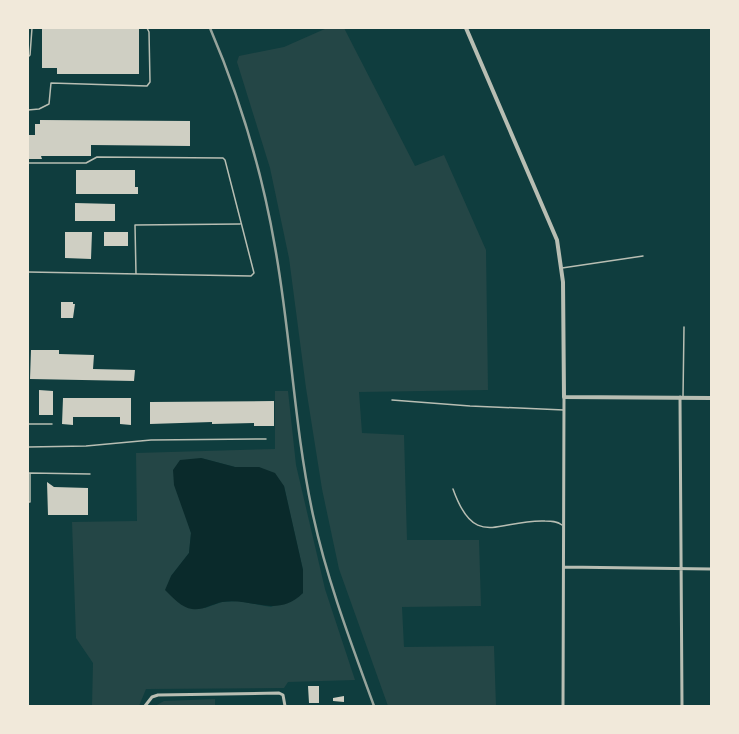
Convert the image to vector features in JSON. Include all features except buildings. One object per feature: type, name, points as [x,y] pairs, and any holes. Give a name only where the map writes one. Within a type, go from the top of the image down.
[{"type":"street","points":[[466,28],[554,233],[562,268],[564,397],[563,706]]},
{"type":"street","points":[[564,397],[711,398]]},
{"type":"street","points":[[682,397],[682,706]]},
{"type":"street","points":[[564,567],[711,569]]},
{"type":"street","points":[[145,706],[148,701],[158,695],[279,693],[283,695],[285,706]]},
{"type":"lane","points":[[28,57],[30,55],[32,28]]},
{"type":"lane","points":[[28,110],[39,109],[49,104],[51,83],[147,86],[150,82],[149,32],[147,28]]},
{"type":"lane","points":[[28,164],[86,163],[97,157],[223,158],[225,160],[253,275],[28,272]]},
{"type":"lane","points":[[136,274],[136,225],[241,224]]},
{"type":"lane","points":[[562,268],[643,256]]},
{"type":"lane","points":[[682,397],[684,327]]},
{"type":"lane","points":[[392,400],[439,405],[564,410]]},
{"type":"lane","points":[[28,424],[52,424]]},
{"type":"lane","points":[[28,447],[86,446],[151,440],[266,439]]},
{"type":"lane","points":[[28,502],[30,502],[29,473],[90,474]]},
{"type":"lane","points":[[453,489],[459,507],[468,520],[480,527],[503,527],[536,520],[557,522],[564,528]]},
{"type":"shaded area","points":[[327,28],[344,28],[415,166],[444,155],[486,250],[488,390],[359,392],[362,433],[404,435],[407,540],[479,540],[481,606],[402,607],[404,647],[494,646],[496,706],[388,706],[339,569],[322,489],[306,388],[289,258],[270,168],[237,62],[239,56],[284,47]]},
{"type":"shaded area","points":[[275,391],[288,391],[296,465],[325,589],[355,680],[288,682],[284,688],[146,689],[139,706],[92,706],[93,663],[76,638],[72,522],[137,521],[136,453],[275,449]],"holes":[[[201,458],[235,467],[259,467],[284,486],[303,570],[303,593],[271,607],[238,601],[222,602],[205,608],[171,576],[189,553],[191,533],[186,515]]]},
{"type":"shaded area","points":[[201,458],[235,467],[259,467],[275,473],[284,486],[303,570],[303,593],[293,601],[284,605],[274,606],[233,601],[222,602],[196,609],[188,608],[181,604],[165,590],[171,576],[189,553],[191,533],[174,485],[173,470],[180,460]]},
{"type":"shaded area","points":[[215,699],[215,706],[155,706],[164,701]]},
{"type":"railway","points":[[210,28],[231,81],[249,135],[270,219],[285,314],[301,448],[313,515],[325,563],[340,611],[374,706]]}]
